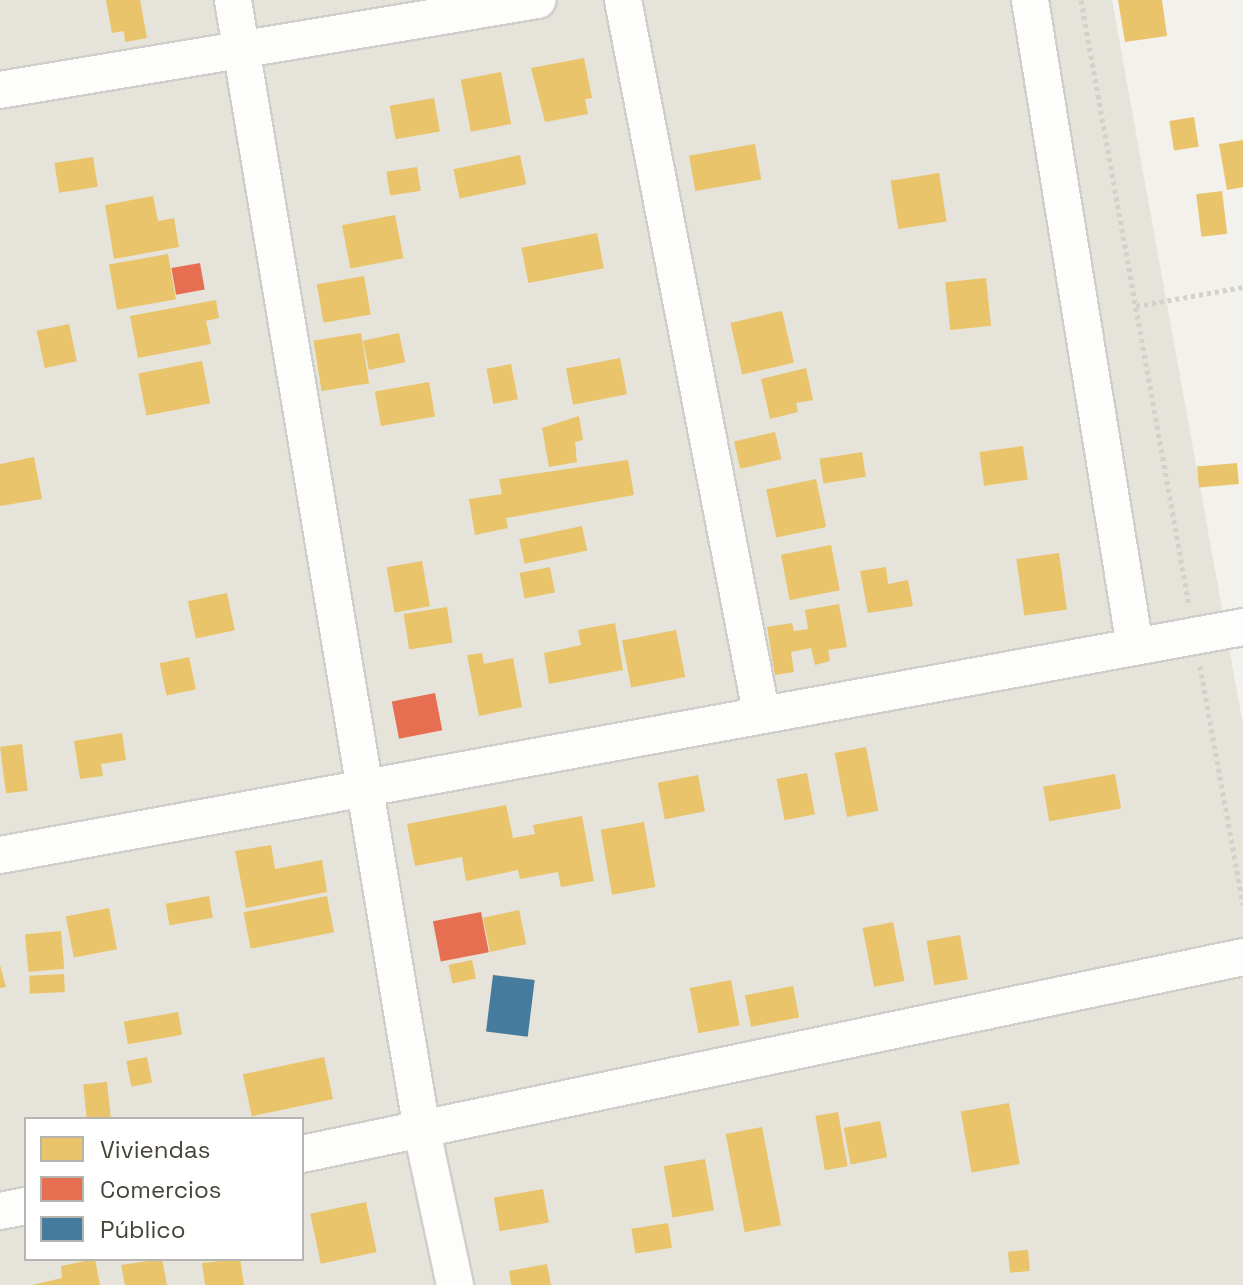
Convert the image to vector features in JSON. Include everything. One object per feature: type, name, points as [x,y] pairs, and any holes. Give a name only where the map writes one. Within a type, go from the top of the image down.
[{"type":"street","points":[[233,0],[422,1131],[455,1285]]},
{"type":"street","points":[[0,90],[538,0]]},
{"type":"street","points":[[623,0],[761,712]]},
{"type":"street","points":[[1030,0],[1135,647]]},
{"type":"street","points":[[0,855],[761,712],[1243,627]]},
{"type":"street","points":[[304,1154],[1243,957]]},
{"type":"street","points":[[0,1211],[24,1206]]},
{"type":"path","points":[[1081,0],[1243,904]]},
{"type":"path","points":[[1136,306],[1243,287]]},
{"type":"shaded area","points":[[0,0],[1112,0],[1243,725],[1243,1285],[0,1285]]},
{"type":"building: Viviendas","points":[[106,0],[140,0],[147,38],[125,42],[124,31],[112,33]]},
{"type":"building: Viviendas","points":[[1118,0],[1162,0],[1167,36],[1125,42]]},
{"type":"building: Viviendas","points":[[584,58],[592,98],[585,99],[588,114],[545,122],[531,68]]},
{"type":"building: Viviendas","points":[[501,72],[511,124],[471,132],[461,80]]},
{"type":"building: Viviendas","points":[[434,98],[440,131],[396,139],[390,106]]},
{"type":"building: Viviendas","points":[[1194,117],[1199,147],[1174,151],[1169,121]]},
{"type":"building: Viviendas","points":[[1243,140],[1243,187],[1227,190],[1219,144]]},
{"type":"building: Viviendas","points":[[755,144],[761,179],[695,191],[689,156]]},
{"type":"building: Viviendas","points":[[520,155],[526,184],[460,198],[453,169]]},
{"type":"building: Viviendas","points":[[93,157],[98,187],[59,193],[54,163]]},
{"type":"building: Viviendas","points":[[417,167],[421,191],[390,196],[386,172]]},
{"type":"building: Viviendas","points":[[939,173],[947,221],[898,229],[891,181]]},
{"type":"building: Viviendas","points":[[1222,191],[1227,234],[1201,237],[1196,194]]},
{"type":"building: Viviendas","points":[[153,196],[158,221],[174,218],[179,247],[114,259],[105,205]]},
{"type":"building: Viviendas","points":[[395,215],[403,258],[350,268],[342,225]]},
{"type":"building: Viviendas","points":[[597,233],[604,268],[528,283],[521,248]]},
{"type":"building: Viviendas","points":[[168,254],[176,299],[117,310],[109,264]]},
{"type":"building: Viviendas","points":[[364,276],[371,314],[324,323],[317,284]]},
{"type":"building: Viviendas","points":[[986,278],[991,326],[950,330],[945,282]]},
{"type":"building: Viviendas","points":[[216,300],[219,318],[206,321],[211,344],[138,358],[130,316]]},
{"type":"building: Viviendas","points":[[782,311],[794,363],[742,375],[730,323]]},
{"type":"building: Viviendas","points":[[69,324],[77,361],[45,368],[37,331]]},
{"type":"building: Viviendas","points":[[361,333],[369,383],[322,391],[314,341]]},
{"type":"building: Viviendas","points":[[399,333],[405,362],[369,370],[363,341]]},
{"type":"building: Viviendas","points":[[620,358],[627,394],[573,405],[566,368]]},
{"type":"building: Viviendas","points":[[202,361],[210,403],[146,416],[138,373]]},
{"type":"building: Viviendas","points":[[511,364],[518,399],[493,404],[486,369]]},
{"type":"building: Viviendas","points":[[806,368],[813,400],[796,403],[798,412],[770,419],[761,379]]},
{"type":"building: Viviendas","points":[[429,382],[435,416],[381,426],[375,392]]},
{"type":"building: Viviendas","points":[[579,416],[583,440],[575,442],[577,462],[549,467],[542,428]]},
{"type":"building: Viviendas","points":[[775,432],[781,459],[740,469],[734,441]]},
{"type":"building: Viviendas","points":[[1023,446],[1028,480],[984,486],[979,452]]},
{"type":"building: Viviendas","points":[[862,452],[866,477],[823,483],[820,459]]},
{"type":"building: Viviendas","points":[[34,457],[42,499],[0,506],[0,464]]},
{"type":"building: Viviendas","points":[[628,460],[634,495],[506,518],[508,528],[475,535],[469,499],[502,494],[499,479]]},
{"type":"building: Viviendas","points":[[1237,463],[1239,484],[1199,487],[1197,466]]},
{"type":"building: Viviendas","points":[[816,479],[826,527],[776,538],[766,490]]},
{"type":"building: Viviendas","points":[[582,526],[587,550],[525,564],[519,539]]},
{"type":"building: Viviendas","points":[[831,545],[840,590],[790,600],[781,555]]},
{"type":"building: Viviendas","points":[[1059,553],[1067,609],[1024,615],[1016,559]]},
{"type":"building: Viviendas","points":[[422,561],[430,606],[395,613],[387,567]]},
{"type":"building: Viviendas","points":[[550,567],[555,593],[525,598],[520,573]]},
{"type":"building: Viviendas","points":[[886,567],[888,584],[908,580],[913,606],[868,613],[860,571]]},
{"type":"building: Viviendas","points":[[227,593],[235,630],[196,638],[188,601]]},
{"type":"building: Viviendas","points":[[839,604],[847,647],[828,650],[830,661],[815,665],[811,648],[791,652],[794,672],[775,675],[767,627],[792,623],[794,631],[808,629],[805,610]]},
{"type":"building: Viviendas","points":[[447,607],[453,643],[409,649],[404,614]]},
{"type":"building: Viviendas","points":[[615,623],[623,670],[549,684],[544,653],[581,645],[578,630]]},
{"type":"building: Viviendas","points":[[676,630],[685,677],[631,688],[622,640]]},
{"type":"building: Viviendas","points":[[482,653],[484,664],[513,658],[522,707],[479,716],[467,655]]},
{"type":"building: Viviendas","points":[[189,657],[196,689],[167,696],[160,663]]},
{"type":"building: Viviendas","points":[[122,733],[126,760],[101,764],[103,776],[80,779],[74,741]]},
{"type":"building: Viviendas","points":[[22,744],[28,791],[6,793],[0,747]]},
{"type":"building: Viviendas","points":[[866,747],[878,811],[847,817],[835,753]]},
{"type":"building: Viviendas","points":[[807,773],[815,814],[785,820],[777,779]]},
{"type":"building: Viviendas","points":[[1115,774],[1121,808],[1049,821],[1043,787]]},
{"type":"building: Viviendas","points":[[698,775],[705,811],[665,819],[658,783]]},
{"type":"building: Viviendas","points":[[506,805],[513,838],[535,834],[533,825],[582,816],[594,881],[561,887],[558,872],[520,879],[518,870],[466,881],[462,857],[415,866],[407,824]]},
{"type":"building: Viviendas","points":[[644,822],[655,887],[612,895],[601,830]]},
{"type":"building: Viviendas","points":[[271,845],[275,869],[322,860],[327,892],[246,908],[235,851]]},
{"type":"building: Viviendas","points":[[209,896],[213,918],[169,925],[166,904]]},
{"type":"building: Viviendas","points":[[327,896],[334,932],[251,949],[244,912]]},
{"type":"building: Viviendas","points":[[109,908],[117,949],[74,958],[66,916]]},
{"type":"building: Viviendas","points":[[519,910],[526,944],[490,952],[483,918]]},
{"type":"building: Viviendas","points":[[893,922],[904,981],[874,987],[863,928]]},
{"type":"building: Viviendas","points":[[61,931],[64,969],[28,972],[25,934]]},
{"type":"building: Viviendas","points":[[960,935],[968,979],[934,985],[927,941]]},
{"type":"building: Viviendas","points":[[472,960],[476,979],[452,984],[449,965]]},
{"type":"building: Viviendas","points":[[0,965],[6,987],[0,988]]},
{"type":"building: Viviendas","points":[[64,974],[65,992],[30,994],[29,976]]},
{"type":"building: Viviendas","points":[[731,980],[740,1025],[699,1033],[690,988]]},
{"type":"building: Viviendas","points":[[793,986],[799,1017],[751,1027],[745,995]]},
{"type":"building: Viviendas","points":[[178,1012],[182,1035],[128,1044],[124,1022]]},
{"type":"building: Viviendas","points":[[147,1057],[152,1083],[131,1087],[126,1061]]},
{"type":"building: Viviendas","points":[[324,1057],[333,1099],[252,1116],[243,1074]]},
{"type":"building: Viviendas","points":[[107,1082],[111,1117],[87,1117],[83,1085]]},
{"type":"building: Viviendas","points":[[1009,1103],[1020,1164],[972,1173],[961,1112]]},
{"type":"building: Viviendas","points":[[838,1112],[848,1166],[825,1170],[815,1116]]},
{"type":"building: Viviendas","points":[[880,1121],[887,1157],[851,1164],[844,1128]]},
{"type":"building: Viviendas","points":[[762,1127],[781,1225],[745,1232],[726,1134]]},
{"type":"building: Viviendas","points":[[705,1159],[714,1210],[673,1218],[664,1166]]},
{"type":"building: Viviendas","points":[[543,1189],[549,1222],[500,1231],[494,1198]]},
{"type":"building: Viviendas","points":[[366,1202],[377,1252],[321,1264],[310,1214]]},
{"type":"building: Viviendas","points":[[668,1223],[672,1248],[635,1253],[631,1229]]},
{"type":"building: Viviendas","points":[[1028,1250],[1030,1271],[1010,1273],[1008,1252]]},
{"type":"building: Viviendas","points":[[95,1261],[100,1285],[32,1285],[62,1278],[61,1266]]},
{"type":"building: Viviendas","points":[[162,1261],[167,1285],[125,1285],[121,1265]]},
{"type":"building: Viviendas","points":[[240,1261],[244,1285],[205,1285],[202,1263]]},
{"type":"building: Viviendas","points":[[547,1264],[551,1285],[511,1285],[509,1271]]},
{"type":"building: Comercios","points":[[200,263],[205,290],[176,295],[171,268]]},
{"type":"building: Comercios","points":[[435,693],[442,730],[399,739],[392,701]]},
{"type":"building: Comercios","points":[[481,912],[489,952],[441,962],[433,921]]},
{"type":"building: Público","points":[[493,975],[535,980],[528,1037],[486,1032]]}]
